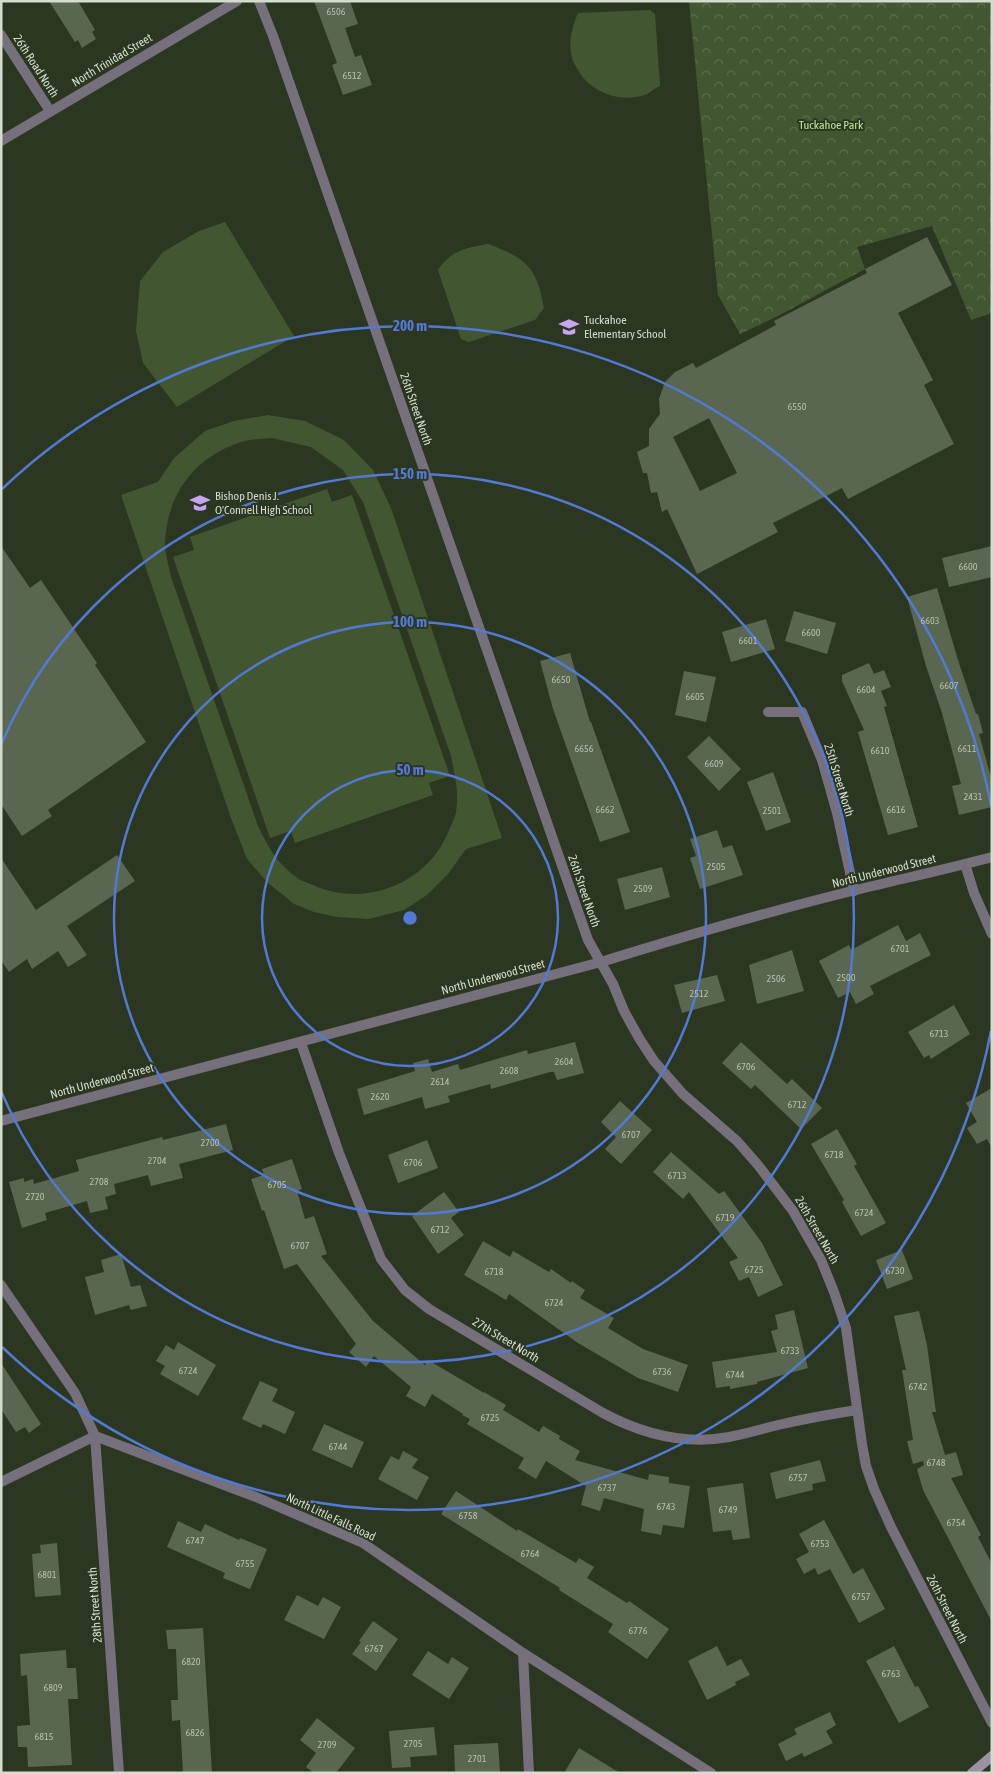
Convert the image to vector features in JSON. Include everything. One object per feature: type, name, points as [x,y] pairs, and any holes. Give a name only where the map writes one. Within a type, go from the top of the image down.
[{"type":"main road","points":[[972,1773],[992,1756]]},
{"type":"street","name":"North Trinidad Street","points":[[1,141],[237,1]]},
{"type":"street","name":"26th Street North","points":[[259,1],[273,36],[588,940],[613,984],[621,1006],[658,1067],[682,1094],[746,1151],[774,1184],[803,1226],[825,1268],[844,1320],[866,1466],[879,1502],[992,1723]]},
{"type":"street","name":"26th Road North","points":[[1,35],[50,112]]},
{"type":"street","name":"25th Street North","points":[[768,712],[802,712],[822,760],[837,813],[854,891]]},
{"type":"street","name":"North Underwood Street","points":[[1,1121],[244,1056],[301,1043],[854,891],[992,856]]},
{"type":"street","points":[[965,864],[974,893],[992,934]]},
{"type":"street","name":"27th Street North","points":[[301,1043],[339,1153],[381,1259],[404,1290],[429,1309],[603,1413],[648,1433],[681,1439],[719,1438],[809,1418],[857,1410]]},
{"type":"street","points":[[1,1285],[76,1393],[95,1436],[1,1482]]},
{"type":"street","name":"North Little Falls Road","points":[[95,1436],[256,1497],[363,1543],[523,1653],[711,1773]]},
{"type":"street","name":"28th Street North","points":[[95,1436],[119,1773]]},
{"type":"street","points":[[523,1653],[529,1773]]},
{"type":"green space","name":"Tuckahoe Park","points":[[689,1],[992,1],[992,313],[971,320],[932,226],[857,247],[865,269],[776,317],[740,334],[718,295]]},
{"type":"green space","points":[[650,10],[655,14],[660,86],[647,94],[628,98],[609,95],[592,86],[579,72],[571,52],[571,35],[578,13]]},
{"type":"green space","points":[[225,222],[294,336],[177,407],[143,363],[136,331],[140,281],[163,252],[199,231]]},
{"type":"green space","points":[[488,244],[512,254],[528,266],[538,283],[544,308],[535,320],[469,342],[461,339],[438,270],[454,254]]},
{"type":"green space","points":[[268,415],[305,421],[344,440],[373,470],[391,508],[502,838],[466,849],[448,874],[427,895],[404,910],[369,919],[337,917],[314,912],[294,904],[267,882],[247,859],[231,818],[121,495],[158,482],[174,458],[205,431],[234,421]],"holes":[[[272,438],[311,447],[343,470],[363,502],[451,756],[456,784],[457,805],[455,814],[440,849],[427,864],[411,877],[393,886],[374,892],[353,894],[333,892],[304,882],[283,866],[270,848],[258,826],[171,577],[166,551],[167,526],[177,494],[185,481],[208,459],[238,443],[255,439]]]},
{"type":"green space","points":[[327,489],[332,502],[352,495],[450,776],[429,783],[433,795],[295,843],[291,831],[270,838],[173,557],[194,550],[190,537]]},
{"type":"building","points":[[49,1],[78,1],[95,30],[92,32],[96,39],[82,48],[78,40],[75,42]]},
{"type":"building","points":[[314,1],[350,1],[358,24],[345,28],[355,57],[361,55],[372,85],[343,95],[332,65],[337,63]]},
{"type":"building","points":[[927,237],[952,285],[898,313],[933,380],[924,385],[954,444],[848,499],[842,488],[773,523],[778,532],[697,574],[667,509],[662,512],[657,492],[651,493],[647,473],[643,473],[637,452],[649,446],[649,429],[660,414],[659,399],[665,382],[675,372],[693,363],[696,368],[776,325],[774,321],[867,273],[865,269]],"holes":[[[709,418],[737,473],[700,491],[673,437]]]},
{"type":"building","points":[[1,546],[30,588],[41,580],[97,663],[95,665],[146,742],[48,810],[52,816],[22,836],[1,804]]},
{"type":"building","points":[[992,546],[992,577],[949,587],[942,558]]},
{"type":"building","points":[[937,588],[957,657],[976,714],[978,714],[983,733],[979,734],[992,781],[992,807],[959,815],[952,786],[961,784],[907,597]]},
{"type":"building","points":[[794,611],[836,623],[827,654],[785,641]]},
{"type":"building","points":[[766,619],[775,649],[731,662],[722,632]]},
{"type":"building","points":[[570,653],[590,722],[630,832],[600,842],[553,709],[540,661]]},
{"type":"building","points":[[869,663],[874,674],[884,670],[891,687],[881,691],[887,706],[884,707],[918,827],[888,835],[858,732],[864,730],[842,681],[842,675]]},
{"type":"building","points":[[684,671],[716,677],[706,722],[675,715]]},
{"type":"building","points":[[709,736],[741,769],[719,791],[687,757]]},
{"type":"building","points":[[773,772],[791,822],[766,831],[747,782]]},
{"type":"building","points":[[717,830],[723,848],[732,845],[743,875],[700,889],[690,858],[696,856],[690,839]]},
{"type":"building","points":[[117,855],[135,881],[67,926],[87,955],[68,967],[58,951],[32,969],[27,959],[9,972],[1,960],[1,858],[36,910]]},
{"type":"building","points":[[662,867],[670,897],[625,910],[617,879]]},
{"type":"building","points":[[898,925],[906,941],[920,933],[931,955],[870,986],[874,994],[856,1004],[850,992],[838,998],[819,961],[849,945],[851,950]]},
{"type":"building","points":[[792,950],[804,991],[757,1004],[749,965]]},
{"type":"building","points":[[717,975],[725,1001],[682,1013],[674,985]]},
{"type":"building","points":[[954,1005],[970,1034],[931,1059],[929,1055],[924,1058],[908,1032]]},
{"type":"building","points":[[575,1042],[584,1073],[557,1080],[554,1072],[550,1072],[491,1089],[490,1084],[448,1096],[450,1102],[425,1109],[422,1097],[364,1115],[357,1089],[415,1071],[413,1063],[428,1059],[432,1072],[458,1064],[460,1070],[527,1050],[528,1054]]},
{"type":"building","points":[[741,1042],[787,1084],[792,1079],[822,1108],[801,1129],[755,1085],[751,1089],[722,1063]]},
{"type":"building","points":[[992,1088],[992,1148],[987,1139],[977,1144],[967,1128],[977,1122],[966,1103]]},
{"type":"building","points":[[620,1101],[652,1130],[621,1164],[605,1149],[616,1137],[601,1122]]},
{"type":"building","points":[[226,1124],[233,1150],[179,1164],[183,1178],[151,1186],[148,1175],[114,1184],[116,1194],[105,1197],[108,1209],[90,1213],[87,1201],[45,1213],[47,1220],[22,1228],[9,1182],[24,1178],[24,1182],[33,1179],[34,1184],[79,1171],[76,1160],[162,1137],[163,1140]]},
{"type":"building","points":[[837,1129],[857,1164],[854,1166],[886,1223],[861,1236],[842,1202],[844,1200],[811,1144]]},
{"type":"building","points":[[427,1140],[438,1168],[398,1183],[388,1155]]},
{"type":"building","points":[[671,1152],[719,1194],[724,1191],[762,1243],[783,1285],[758,1297],[749,1277],[739,1281],[729,1262],[738,1258],[689,1192],[683,1199],[653,1172]]},
{"type":"building","points":[[292,1159],[302,1189],[297,1191],[305,1219],[314,1216],[327,1254],[321,1256],[373,1321],[425,1365],[428,1360],[484,1392],[506,1405],[503,1410],[539,1432],[543,1426],[560,1436],[559,1439],[580,1451],[575,1460],[648,1480],[649,1474],[669,1477],[669,1483],[690,1486],[684,1528],[663,1525],[661,1535],[641,1531],[644,1509],[604,1498],[600,1511],[581,1505],[586,1486],[546,1461],[536,1479],[518,1468],[524,1458],[467,1424],[470,1419],[463,1414],[432,1394],[425,1407],[406,1396],[411,1387],[374,1356],[366,1367],[349,1352],[356,1344],[297,1264],[284,1269],[264,1210],[262,1211],[251,1179],[264,1175],[262,1169]]},
{"type":"building","points":[[444,1192],[459,1212],[451,1218],[464,1235],[438,1254],[412,1216]]},
{"type":"building","points":[[483,1241],[510,1257],[513,1251],[549,1272],[551,1269],[571,1283],[572,1281],[585,1290],[580,1298],[614,1318],[608,1328],[643,1349],[688,1365],[678,1392],[638,1378],[578,1343],[509,1294],[506,1300],[464,1275]]},
{"type":"building","points":[[902,1250],[913,1279],[887,1289],[876,1260]]},
{"type":"building","points":[[121,1254],[131,1287],[140,1285],[147,1306],[131,1310],[129,1305],[95,1315],[85,1277],[104,1272],[101,1260]]},
{"type":"building","points":[[794,1310],[808,1368],[757,1382],[757,1384],[730,1389],[730,1386],[716,1388],[712,1362],[777,1352],[771,1331],[778,1329],[775,1315]]},
{"type":"building","points":[[919,1311],[927,1345],[936,1412],[932,1412],[945,1455],[956,1452],[963,1475],[951,1478],[981,1535],[978,1537],[992,1564],[992,1622],[923,1490],[917,1469],[924,1465],[923,1461],[913,1464],[907,1441],[913,1440],[902,1370],[906,1370],[894,1316]]},
{"type":"building","points":[[178,1342],[216,1365],[198,1396],[160,1374],[165,1366],[156,1361],[166,1345],[174,1350]]},
{"type":"building","points":[[1,1363],[41,1424],[29,1433],[25,1427],[16,1432],[1,1409]]},
{"type":"building","points":[[260,1381],[278,1389],[272,1401],[295,1412],[285,1434],[263,1424],[261,1428],[242,1419]]},
{"type":"building","points":[[324,1424],[364,1442],[352,1468],[312,1450]]},
{"type":"building","points":[[403,1451],[418,1459],[412,1468],[429,1477],[417,1500],[378,1479],[391,1456],[399,1460]]},
{"type":"building","points":[[820,1460],[826,1481],[812,1484],[813,1490],[776,1499],[770,1473]]},
{"type":"building","points":[[743,1483],[750,1538],[733,1540],[731,1530],[713,1532],[707,1488]]},
{"type":"building","points":[[456,1491],[517,1531],[518,1529],[576,1563],[579,1558],[594,1567],[587,1578],[627,1603],[629,1601],[669,1629],[647,1659],[608,1632],[613,1624],[559,1590],[560,1588],[441,1514]]},
{"type":"building","points":[[824,1520],[853,1574],[863,1568],[885,1609],[859,1623],[830,1569],[818,1575],[815,1568],[804,1574],[796,1559],[809,1552],[799,1534]]},
{"type":"building","points":[[178,1521],[201,1532],[205,1524],[239,1540],[240,1538],[267,1549],[250,1589],[223,1578],[225,1573],[167,1547]]},
{"type":"building","points":[[57,1543],[61,1595],[35,1597],[32,1554],[41,1553],[40,1545]]},
{"type":"building","points":[[297,1595],[318,1606],[323,1597],[341,1607],[324,1639],[284,1620]]},
{"type":"building","points":[[373,1621],[398,1639],[376,1671],[352,1654]]},
{"type":"building","points":[[203,1628],[212,1773],[183,1773],[180,1720],[172,1721],[171,1700],[178,1700],[176,1649],[168,1649],[166,1630]]},
{"type":"building","points":[[717,1646],[727,1666],[741,1659],[750,1675],[735,1682],[736,1685],[707,1700],[688,1661]]},
{"type":"building","points":[[894,1646],[915,1687],[918,1686],[929,1707],[899,1723],[866,1661]]},
{"type":"building","points":[[66,1650],[67,1668],[76,1668],[78,1699],[68,1699],[72,1765],[28,1767],[27,1747],[18,1747],[17,1726],[30,1725],[27,1675],[21,1676],[20,1654]]},
{"type":"building","points":[[428,1651],[448,1664],[452,1657],[469,1668],[449,1699],[412,1675]]},
{"type":"building","points":[[830,1712],[836,1725],[826,1731],[833,1743],[804,1757],[802,1753],[786,1761],[778,1744],[797,1734],[794,1729]]},
{"type":"building","points":[[317,1718],[355,1748],[336,1773],[314,1773],[306,1767],[316,1753],[300,1740]]},
{"type":"building","points":[[434,1727],[437,1755],[410,1757],[411,1767],[392,1768],[389,1731]]},
{"type":"building","points":[[498,1743],[500,1772],[455,1773],[454,1745]]},
{"type":"building","points":[[579,1748],[620,1773],[564,1773]]},
{"type":"place","name":"Tuckahoe Elementary School","points":[[569,327]]},
{"type":"place","name":"Bishop Denis J. O'Connell High School","points":[[200,503]]}]
